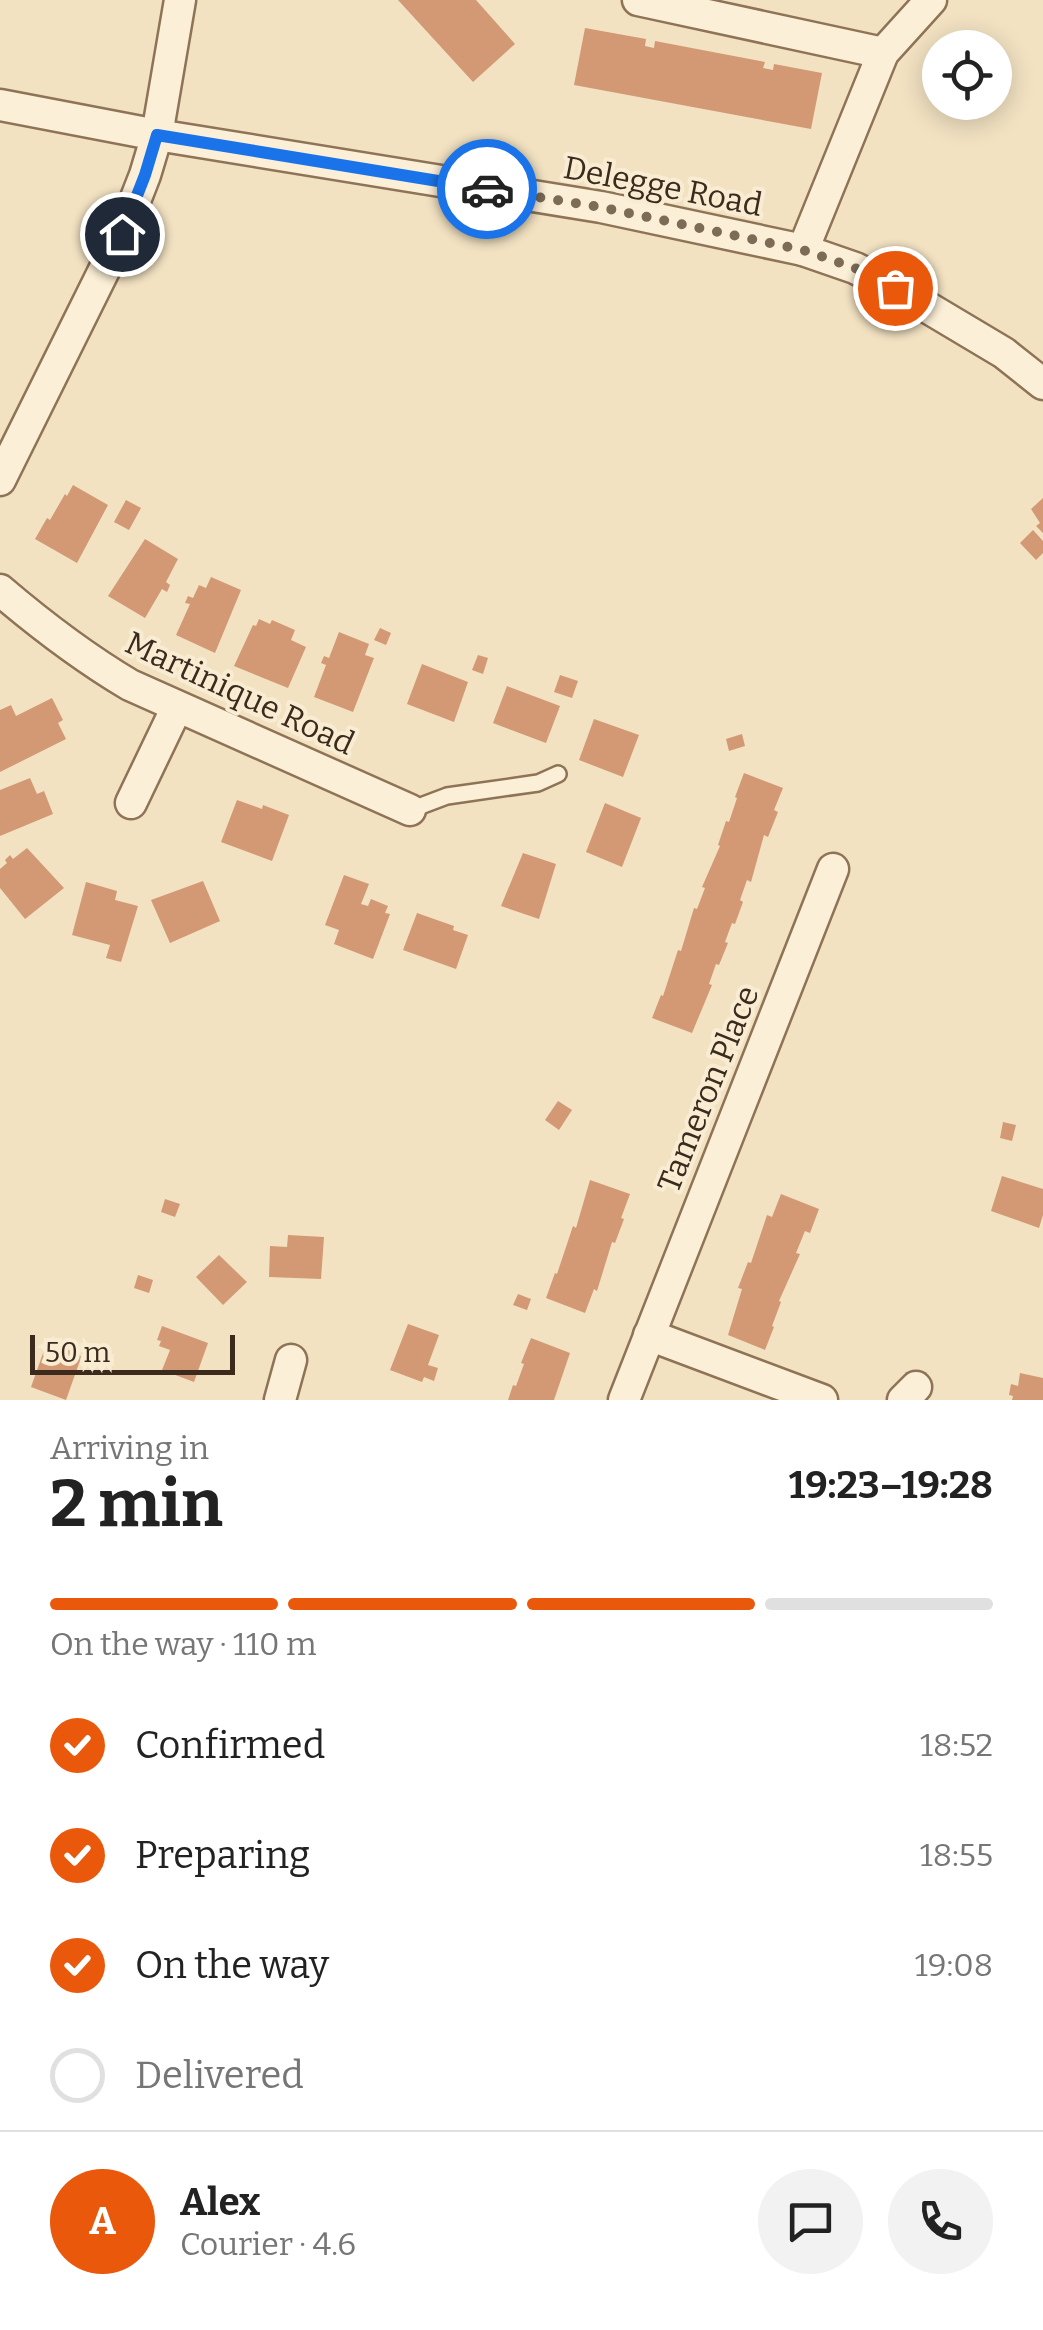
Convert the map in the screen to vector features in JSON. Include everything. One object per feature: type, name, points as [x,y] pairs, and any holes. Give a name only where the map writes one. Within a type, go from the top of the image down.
[{"type":"street","points":[[0,480],[122,234],[145,175],[157,135],[180,0]]},
{"type":"street","points":[[638,0],[883,53]]},
{"type":"street","points":[[803,250],[883,53],[930,0]]},
{"type":"street","name":"Delegge Road","points":[[0,105],[157,135],[600,207],[803,250],[855,268],[895,288],[1004,353],[1043,384]]},
{"type":"street","name":"Martinique Road","points":[[0,590],[94,663],[176,707],[410,810]]},
{"type":"street","points":[[131,802],[176,707]]},
{"type":"street","name":"Tameron Place","points":[[624,1400],[833,869]]},
{"type":"street","points":[[649,1334],[822,1400]]},
{"type":"street","points":[[280,1400],[292,1360]]},
{"type":"lane","points":[[410,810],[447,796],[538,783],[558,774]]},
{"type":"building","points":[[398,0],[476,0],[515,44],[473,82]]},
{"type":"building","points":[[585,28],[646,39],[645,46],[654,48],[655,41],[765,62],[763,68],[773,70],[774,64],[822,73],[811,129],[574,85]]},
{"type":"building","points":[[73,485],[108,505],[77,563],[35,539]]},
{"type":"building","points":[[1043,498],[1043,533],[1036,526],[1040,523],[1031,509]]},
{"type":"building","points":[[126,500],[141,508],[129,530],[114,522]]},
{"type":"building","points":[[1033,530],[1043,541],[1043,553],[1036,560],[1020,543]]},
{"type":"building","points":[[145,539],[178,559],[166,582],[170,585],[167,592],[162,589],[145,618],[108,596]]},
{"type":"building","points":[[211,577],[241,590],[215,653],[176,635],[190,604],[185,603],[188,596],[193,598],[199,585],[206,588]]},
{"type":"building","points":[[259,619],[295,630],[291,640],[306,647],[288,688],[234,666]]},
{"type":"building","points":[[380,628],[391,633],[386,645],[374,640]]},
{"type":"building","points":[[339,632],[369,644],[365,655],[374,658],[353,712],[314,697],[326,665],[321,663],[324,656],[329,658]]},
{"type":"building","points":[[478,655],[488,658],[483,674],[472,670]]},
{"type":"building","points":[[422,664],[468,682],[454,722],[407,704]]},
{"type":"building","points":[[560,675],[578,681],[572,698],[554,692]]},
{"type":"building","points":[[507,686],[560,706],[546,743],[493,723]]},
{"type":"building","points":[[52,698],[63,720],[58,723],[66,739],[0,772],[0,710],[11,705],[16,716]]},
{"type":"building","points":[[594,719],[639,735],[623,777],[579,760]]},
{"type":"building","points":[[742,734],[745,746],[729,751],[726,739]]},
{"type":"building","points":[[744,773],[783,788],[774,810],[778,812],[768,837],[764,835],[751,882],[747,880],[740,900],[743,902],[692,1033],[652,1018],[705,888],[702,887]]},
{"type":"building","points":[[30,778],[37,794],[44,791],[53,814],[0,836],[0,790]]},
{"type":"building","points":[[237,800],[289,815],[272,861],[221,842]]},
{"type":"building","points":[[605,803],[641,818],[622,867],[586,852]]},
{"type":"building","points":[[27,848],[64,888],[25,919],[0,888],[0,869],[10,855],[13,859]]},
{"type":"building","points":[[523,853],[556,864],[539,919],[501,906]]},
{"type":"building","points":[[344,875],[369,884],[361,904],[368,906],[371,899],[388,906],[385,913],[390,914],[373,959],[334,944],[339,930],[325,925]]},
{"type":"building","points":[[203,881],[220,921],[170,943],[151,900]]},
{"type":"building","points":[[86,882],[117,891],[115,900],[138,906],[121,962],[106,958],[110,945],[72,935]]},
{"type":"building","points":[[417,913],[468,935],[456,969],[403,950]]},
{"type":"building","points":[[558,1101],[572,1110],[559,1130],[545,1120]]},
{"type":"building","points":[[1003,1122],[1016,1125],[1012,1141],[1000,1138]]},
{"type":"building","points":[[1002,1176],[1043,1189],[1039,1228],[991,1211]]},
{"type":"building","points":[[590,1180],[630,1194],[597,1291],[594,1289],[585,1313],[546,1298],[573,1226],[576,1228]]},
{"type":"building","points":[[781,1194],[819,1209],[810,1233],[805,1231],[796,1253],[800,1254],[779,1301],[765,1350],[728,1335],[742,1289],[738,1288],[767,1215],[772,1217]]},
{"type":"building","points":[[165,1199],[180,1204],[175,1217],[161,1212]]},
{"type":"building","points":[[288,1235],[324,1237],[321,1279],[269,1277],[270,1246],[287,1247]]},
{"type":"building","points":[[219,1255],[247,1282],[223,1305],[196,1277]]},
{"type":"building","points":[[138,1275],[153,1280],[149,1293],[134,1288]]},
{"type":"building","points":[[518,1294],[531,1299],[527,1310],[513,1305]]},
{"type":"building","points":[[408,1324],[439,1335],[428,1365],[438,1368],[434,1381],[424,1377],[422,1382],[390,1370]]},
{"type":"building","points":[[162,1326],[208,1343],[194,1382],[162,1370],[170,1350],[159,1346],[161,1341],[157,1340]]},
{"type":"building","points":[[531,1338],[570,1353],[554,1400],[508,1400],[513,1385],[516,1386]]},
{"type":"building","points":[[47,1342],[82,1355],[66,1400],[31,1387]]},
{"type":"building","points":[[1020,1373],[1043,1378],[1043,1400],[1012,1400],[1011,1384],[1018,1386]]},
{"type":"way so far","points":[[487,189],[600,207],[803,250],[855,268],[895,288]]},
{"type":"route","points":[[122,234],[157,135],[487,189]]}]
